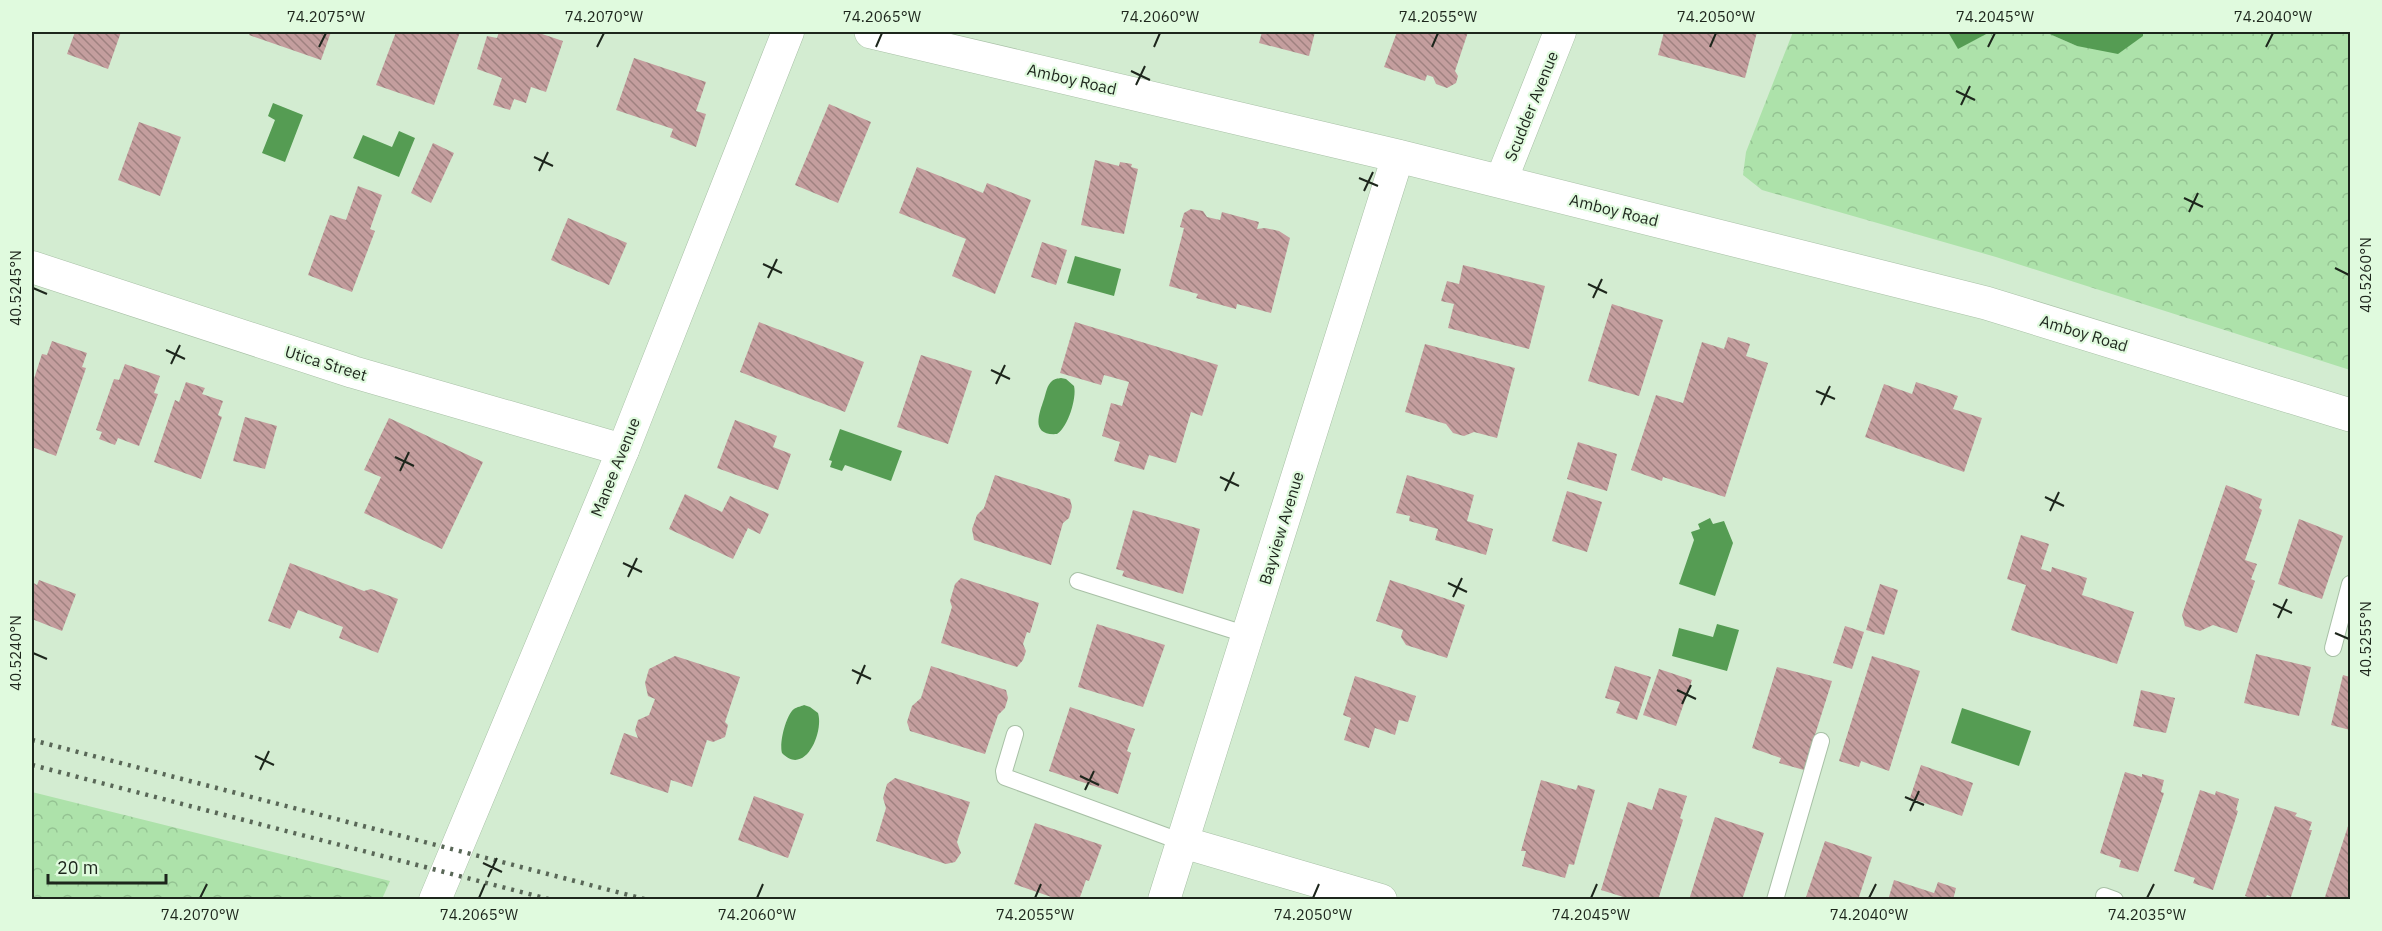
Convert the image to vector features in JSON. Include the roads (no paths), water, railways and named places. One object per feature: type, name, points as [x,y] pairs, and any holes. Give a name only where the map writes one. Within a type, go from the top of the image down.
[{"type":"main road","name":"Amboy Road","points":[[871,32],[1501,181],[1986,303],[2350,415]]},
{"type":"street","name":"Manee Avenue","points":[[435,900],[623,450],[788,32]]},
{"type":"street","name":"Scudder Avenue","points":[[1501,181],[1560,32]]},
{"type":"street","name":"Bayview Avenue","points":[[1164,900],[1398,156]]},
{"type":"street","name":"Utica Street","points":[[32,267],[353,372],[623,450]]},
{"type":"street","points":[[1182,842],[1381,900]]},
{"type":"lane","points":[[1078,581],[1248,635]]},
{"type":"lane","points":[[2333,648],[2350,584]]},
{"type":"lane","points":[[1015,734],[1004,771],[1005,777],[1182,842]]},
{"type":"lane","points":[[1776,900],[1821,741]]},
{"type":"railway","points":[[32,740],[648,900]]},
{"type":"railway","points":[[32,765],[552,900]]}]
